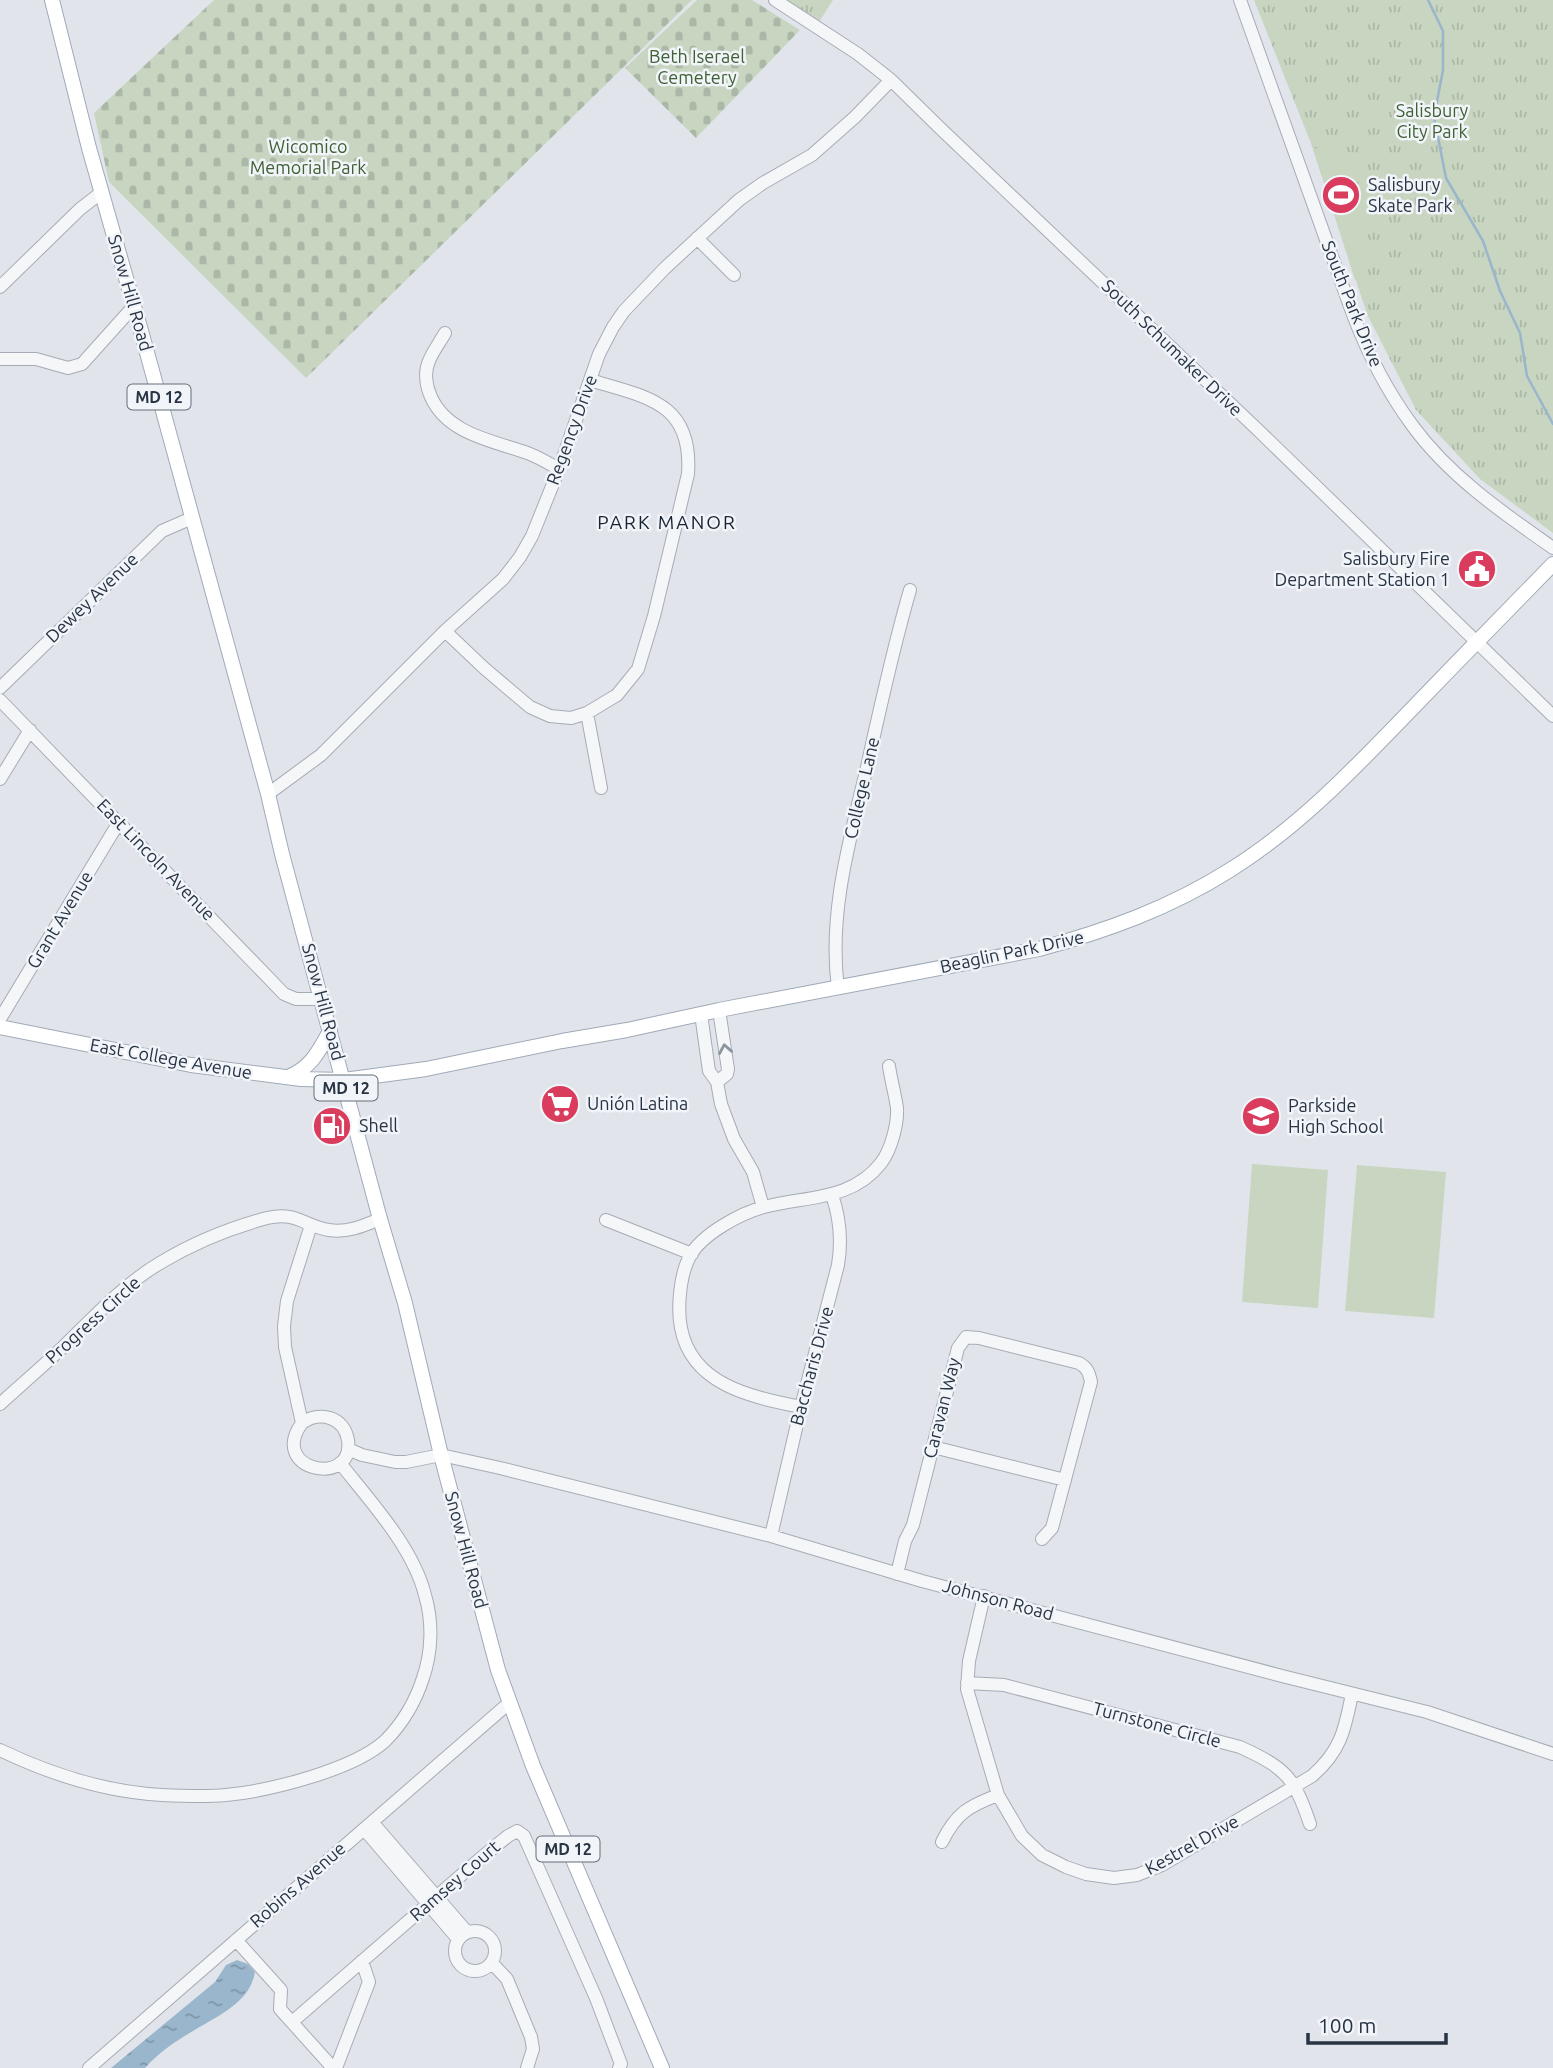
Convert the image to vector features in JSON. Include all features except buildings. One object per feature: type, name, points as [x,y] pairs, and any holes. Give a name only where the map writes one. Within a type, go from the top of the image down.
[{"type":"main road","name":"Snow Hill Road","points":[[52,0],[89,148],[268,794],[380,1219],[405,1303],[441,1455],[489,1637],[509,1703],[533,1766],[663,2068]]},
{"type":"main road","name":"Beaglin Park Drive","points":[[344,1080],[426,1069],[1039,949],[1078,939],[1138,918],[1230,870],[1261,850],[1307,811],[1365,757],[1553,564]]},
{"type":"main road","name":"East College Avenue","points":[[0,1027],[191,1065],[288,1077],[344,1080]]},
{"type":"main road","points":[[288,1077],[298,1073],[313,1060],[330,1031]]},
{"type":"street","name":"South Schumaker Drive","points":[[775,0],[858,54],[891,80],[1553,716]]},
{"type":"street","name":"South Park Drive","points":[[1240,0],[1355,321],[1384,380],[1413,426],[1444,461],[1483,497],[1553,548]]},
{"type":"street","name":"Regency Drive","points":[[268,794],[321,755],[445,631],[503,579],[520,557],[533,536],[559,470],[599,354],[624,311],[665,268],[739,200],[812,155],[891,80]]},
{"type":"street","points":[[0,287],[80,209],[102,192]]},
{"type":"street","points":[[697,238],[734,275]]},
{"type":"street","points":[[0,359],[36,359],[68,368],[82,364],[134,306]]},
{"type":"street","points":[[445,332],[428,363],[426,386],[436,409],[461,429],[532,455],[559,470]]},
{"type":"street","points":[[445,631],[530,707],[550,716],[571,718],[587,713],[617,695],[638,669],[654,616],[688,474],[690,453],[684,434],[668,410],[643,395],[590,380]]},
{"type":"street","name":"Dewey Avenue","points":[[0,688],[162,531],[191,518]]},
{"type":"street","name":"College Lane","points":[[838,988],[834,959],[840,891],[883,693],[910,590]]},
{"type":"street","name":"East Lincoln Avenue","points":[[0,699],[284,994],[296,999],[321,999]]},
{"type":"street","points":[[587,713],[601,788]]},
{"type":"street","points":[[0,779],[30,730]]},
{"type":"street","name":"Grant Avenue","points":[[0,1019],[119,822]]},
{"type":"street","points":[[717,1083],[727,1074],[728,1069],[719,1010]]},
{"type":"street","points":[[701,1014],[709,1071],[717,1083],[727,1123],[753,1172],[763,1207]]},
{"type":"street","points":[[801,1408],[759,1398],[718,1382],[705,1373],[691,1354],[681,1327],[679,1301],[684,1276],[692,1254],[705,1239],[729,1222],[763,1207],[845,1191],[881,1163],[891,1142],[897,1111],[888,1066]]},
{"type":"street","name":"Baccharis Drive","points":[[771,1536],[840,1256],[838,1216],[832,1195]]},
{"type":"street","name":"Progress Circle","points":[[0,1404],[114,1298],[159,1264],[204,1240],[271,1217],[294,1217],[329,1230],[360,1228],[380,1219]]},
{"type":"street","points":[[606,1220],[692,1254]]},
{"type":"street","points":[[302,1423],[285,1347],[285,1326],[287,1301],[312,1225]]},
{"type":"street","name":"Caravan Way","points":[[897,1574],[905,1541],[913,1525],[958,1348],[966,1337],[1079,1363],[1088,1371],[1091,1382],[1052,1528],[1042,1539]]},
{"type":"street","points":[[317,1416],[333,1419],[345,1430],[348,1449],[340,1462],[317,1470],[303,1463],[297,1456],[294,1439],[302,1423],[317,1416]]},
{"type":"street","points":[[933,1447],[1065,1480]]},
{"type":"street","points":[[348,1449],[395,1462],[441,1455]]},
{"type":"street","name":"Johnson Road","points":[[441,1455],[771,1536],[897,1574],[1432,1713],[1553,1754]]},
{"type":"street","points":[[0,1750],[68,1777],[111,1788],[162,1795],[197,1796],[227,1795],[301,1780],[363,1756],[384,1742],[412,1707],[419,1691],[427,1666],[429,1613],[418,1574],[404,1549],[340,1462]]},
{"type":"street","name":"Kestrel Drive","points":[[984,1596],[969,1661],[967,1689],[998,1795],[1021,1836],[1042,1855],[1086,1874],[1114,1878],[1137,1875],[1162,1865],[1295,1786],[1325,1765],[1339,1746],[1352,1694]]},
{"type":"street","name":"Turnstone Circle","points":[[967,1683],[1004,1685],[1240,1747],[1259,1755],[1282,1770],[1295,1786],[1310,1824]]},
{"type":"street","name":"Robins Avenue","points":[[89,2068],[509,1703]]},
{"type":"street","points":[[942,1842],[950,1825],[971,1805],[998,1795]]},
{"type":"street","points":[[368,1825],[463,1936]]},
{"type":"street","name":"Ramsey Court","points":[[292,2022],[432,1900],[517,1831],[524,1836],[596,1998],[621,2064],[619,2068]]},
{"type":"street","points":[[476,1930],[489,1936],[496,1948],[492,1963],[486,1969],[478,1971],[464,1968],[456,1958],[455,1950],[463,1936],[476,1930]]},
{"type":"street","points":[[236,1940],[281,1990],[280,2008],[334,2068],[369,1982],[362,1961]]},
{"type":"street","points":[[492,1963],[507,1979],[531,2037],[533,2049],[527,2068]]},
{"type":"green space","name":"Wicomico Memorial Park","points":[[214,0],[692,0],[306,378],[109,182],[94,113]]},
{"type":"green space","name":"Beth Iserael Cemetery","points":[[697,0],[752,0],[800,30],[696,138],[625,68]]},
{"type":"green space","points":[[784,0],[833,0],[819,22]]},
{"type":"green space","name":"Salisbury City Park","points":[[1254,0],[1553,0],[1553,533],[1480,479],[1416,410],[1367,314],[1312,146]]},
{"type":"green space","name":"Salisbury Skate Park","points":[[1312,146],[1344,166],[1364,224],[1367,257],[1365,277],[1355,280]]},
{"type":"green space","points":[[1252,1164],[1328,1170],[1318,1308],[1242,1302]]},
{"type":"green space","points":[[1357,1165],[1446,1172],[1434,1318],[1345,1311]]},
{"type":"water","points":[[237,1960],[248,1964],[255,1972],[247,1992],[231,2008],[168,2048],[145,2068],[111,2068],[215,1982],[226,1965]]},
{"type":"waterway","points":[[1428,0],[1443,31],[1443,70],[1434,117],[1446,178],[1483,241],[1500,291],[1520,333],[1527,376],[1553,424]]},
{"type":"place","name":"Salisbury Skate Park","points":[[1341,195]]},
{"type":"place","name":"Salisbury Fire Department Station 1","points":[[1477,569]]},
{"type":"place","name":"Unión Latina","points":[[560,1104]]},
{"type":"place","name":"Parkside High School","points":[[1261,1116]]},
{"type":"place","name":"Shell","points":[[332,1126]]},
{"type":"district","name":"PARK MANOR","points":[[667,522]]}]
